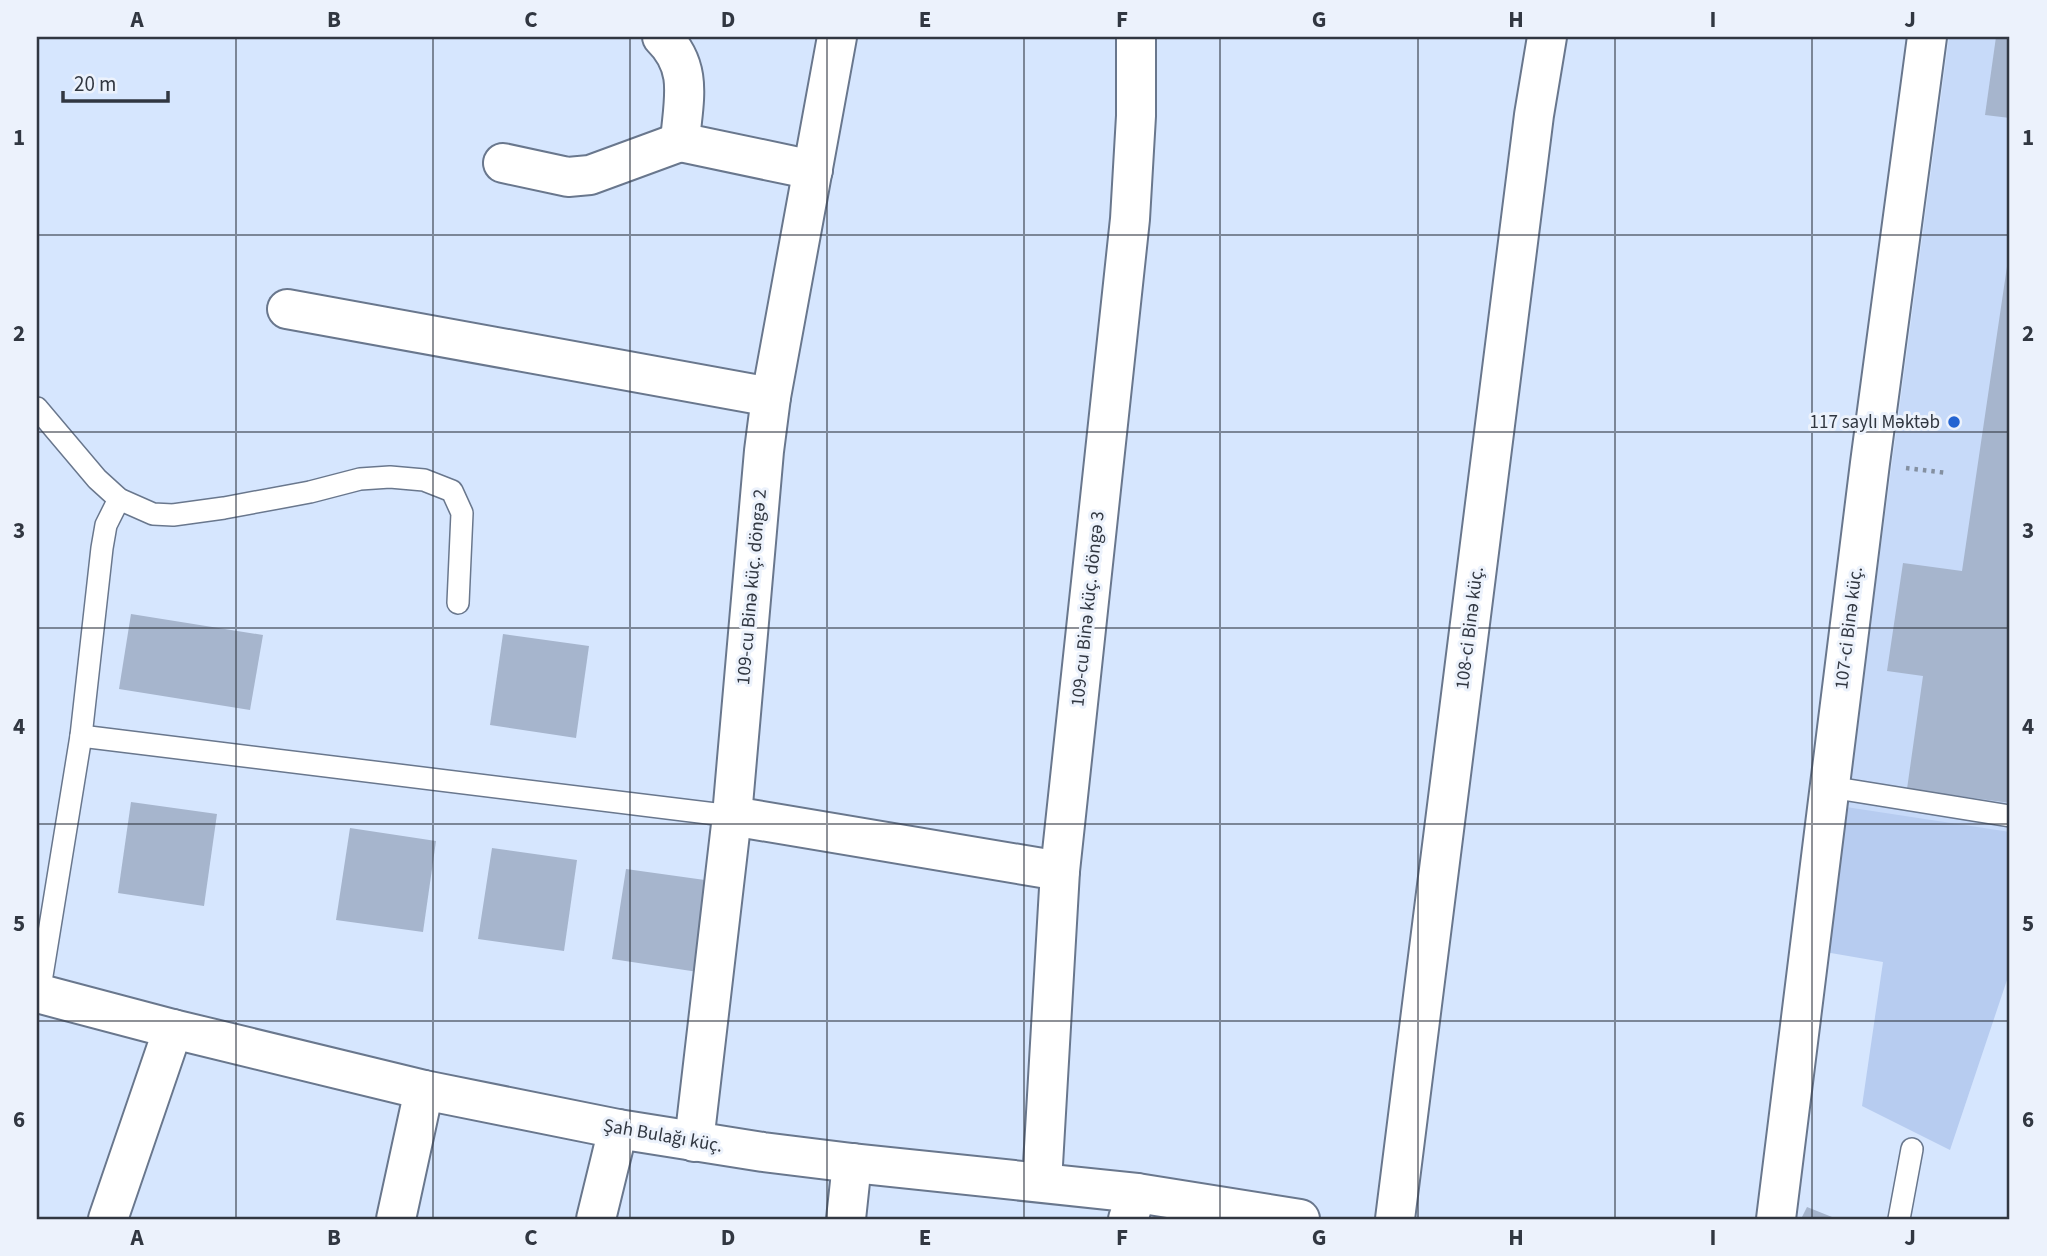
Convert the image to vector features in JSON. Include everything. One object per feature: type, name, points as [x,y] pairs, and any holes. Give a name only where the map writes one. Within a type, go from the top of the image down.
[{"type":"street","points":[[662,37],[681,62],[685,85],[680,142]]},
{"type":"street","name":"109-cu Binə küç. döngə 2","points":[[694,1142],[732,816],[771,397],[837,37]]},
{"type":"street","name":"109-cu Binə küç. döngə 3","points":[[1042,1182],[1060,871],[1130,219],[1136,116],[1136,37]]},
{"type":"street","name":"108-ci Binə küç.","points":[[1395,1219],[1534,116],[1547,37]]},
{"type":"street","name":"107-ci Binə küç.","points":[[1776,1219],[1870,463],[1927,37]]},
{"type":"street","points":[[503,163],[568,177],[590,175],[680,142],[813,170]]},
{"type":"street","points":[[287,309],[771,397]]},
{"type":"street","points":[[732,816],[1060,871]]},
{"type":"street","name":"Şah Bulağı küç.","points":[[38,994],[173,1030],[424,1090],[618,1129],[852,1163],[1042,1182],[1132,1206],[1300,1219]]},
{"type":"street","points":[[108,1219],[173,1030]]},
{"type":"street","points":[[396,1219],[424,1090]]},
{"type":"street","points":[[596,1219],[618,1129]]},
{"type":"street","points":[[846,1219],[852,1163]]},
{"type":"lane","points":[[37,408],[97,479],[119,499],[153,514],[173,515],[224,508],[360,479],[390,477],[424,480],[452,491],[462,513],[458,603]]},
{"type":"lane","points":[[38,994],[81,736],[102,548],[106,524],[119,499]]},
{"type":"lane","points":[[81,736],[732,816]]},
{"type":"lane","points":[[1830,787],[2010,816]]},
{"type":"lane","points":[[1899,1219],[1912,1149]]},
{"type":"shaded area","name":"117 saylı Məktəb","points":[[1949,37],[2010,37],[2010,979],[1846,807]]},
{"type":"shaded area","points":[[1846,807],[2010,832],[2010,980],[2007,980],[1950,1150],[1862,1106],[1883,962],[1825,952]]},
{"type":"building","points":[[1996,37],[2010,37],[2010,118],[1985,115]]},
{"type":"building","points":[[2009,253],[2010,803],[1907,789],[1923,676],[1887,671],[1903,563],[1962,571]]},
{"type":"building","points":[[131,614],[263,635],[250,710],[119,689]]},
{"type":"building","points":[[503,634],[589,646],[576,738],[490,725]]},
{"type":"building","points":[[131,802],[217,814],[204,906],[118,893]]},
{"type":"building","points":[[350,828],[436,841],[423,932],[336,920]]},
{"type":"building","points":[[492,848],[577,860],[564,951],[478,939]]},
{"type":"building","points":[[626,869],[712,881],[698,972],[612,959]]},
{"type":"building","points":[[1807,1207],[1837,1219],[1801,1219]]},
{"type":"place","name":"117 saylı Məktəb","points":[[1954,422]]}]
